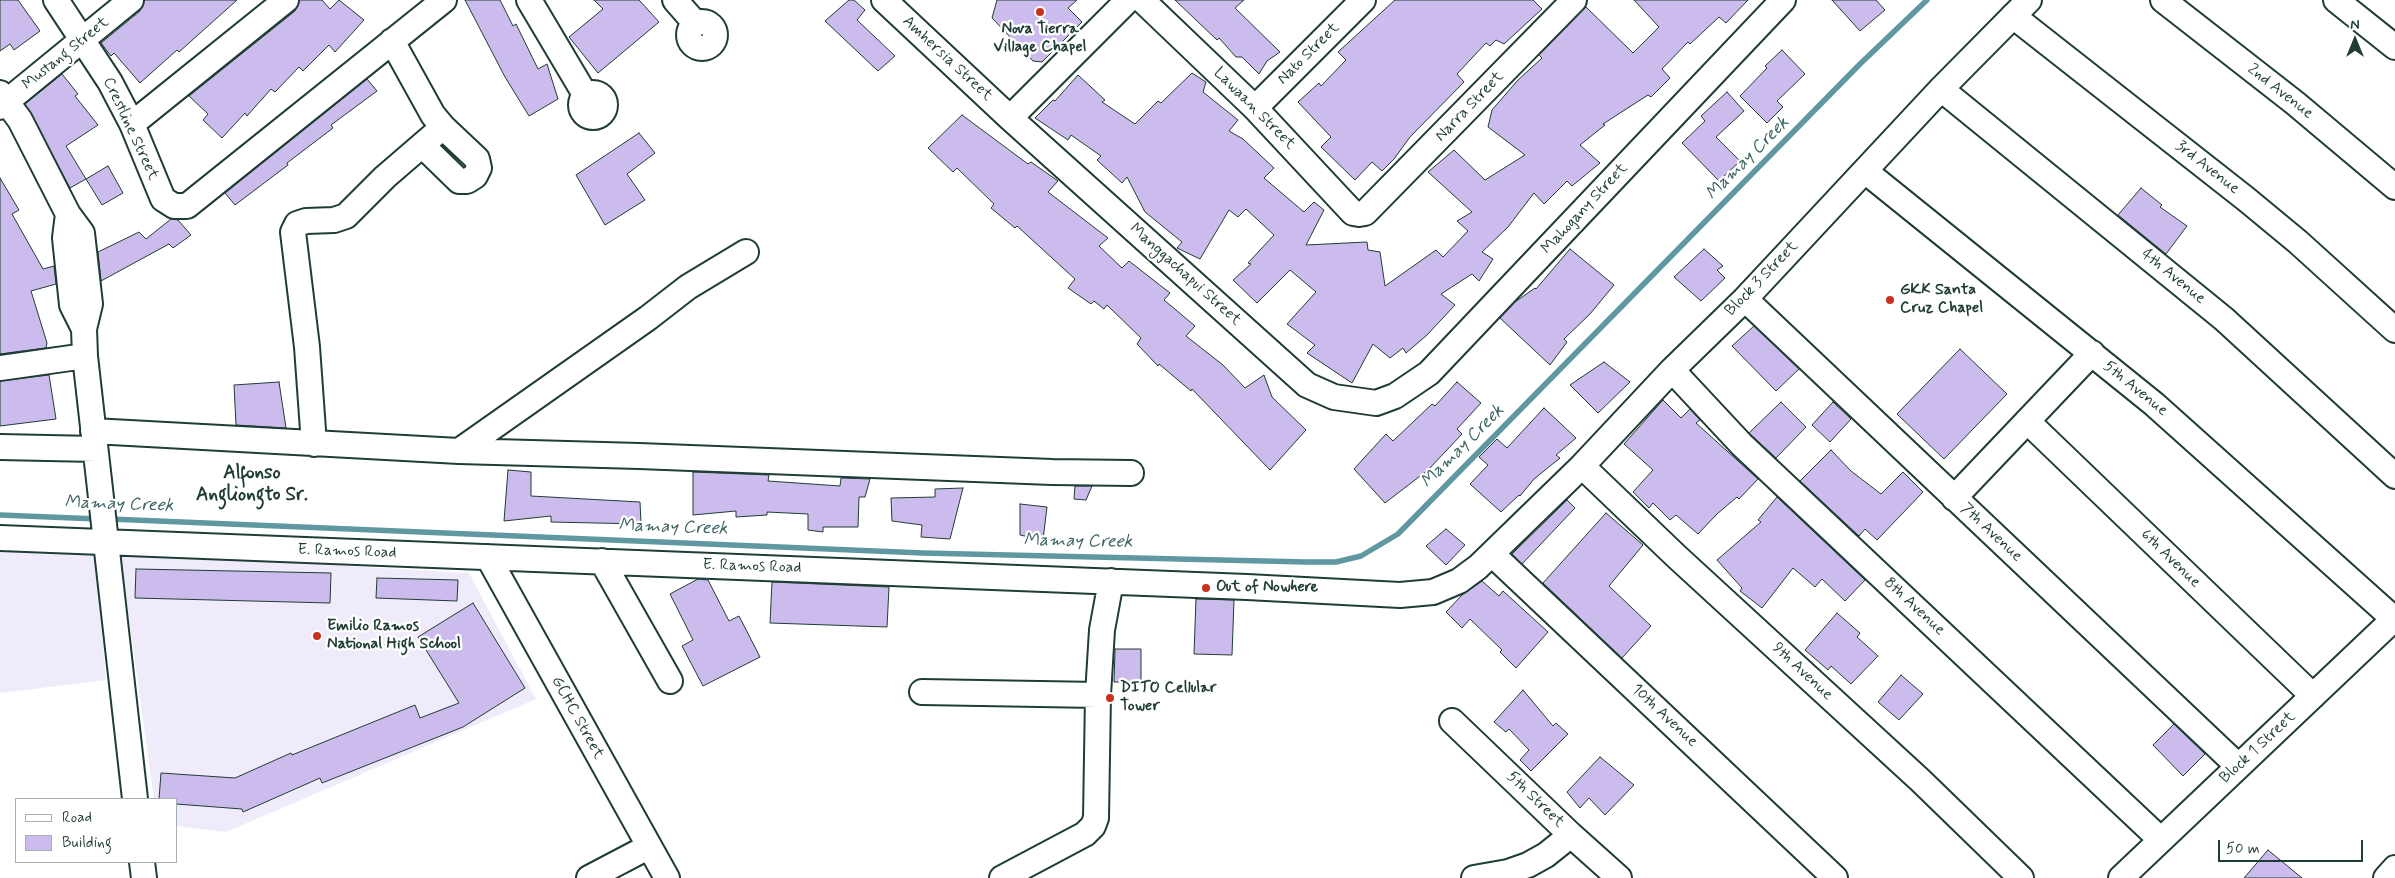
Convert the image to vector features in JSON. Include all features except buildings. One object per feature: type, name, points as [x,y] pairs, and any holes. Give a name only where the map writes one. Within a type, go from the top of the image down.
[{"type":"street","name":"Crestline Street","points":[[56,0],[110,82],[132,124],[160,192],[164,199],[174,206],[187,206],[392,41]]},
{"type":"street","name":"Mustang Street","points":[[2,101],[131,0]]},
{"type":"street","points":[[132,124],[286,0]]},
{"type":"street","points":[[423,146],[459,181],[467,182],[475,176],[479,168],[477,159],[432,115],[392,41],[417,7],[444,0]]},
{"type":"street","points":[[529,0],[586,96]]},
{"type":"street","points":[[675,0],[696,24]]},
{"type":"street","name":"Amhersia Street","points":[[884,0],[1010,118]]},
{"type":"street","points":[[1010,118],[1128,0]]},
{"type":"street","name":"Lawaan Street","points":[[1142,0],[1255,108],[1353,213],[1365,213]]},
{"type":"street","name":"Nato Street","points":[[1255,108],[1363,0]]},
{"type":"street","name":"Narra Street","points":[[1365,213],[1574,0]]},
{"type":"street","name":"Mahogany Street","points":[[1376,403],[1395,396],[1429,373],[1783,0]]},
{"type":"street","name":"2nd Avenue","points":[[2163,0],[2295,103],[2395,186]]},
{"type":"street","points":[[2336,0],[2395,47]]},
{"type":"street","name":"Block 3 Street","points":[[1492,554],[1582,466],[1672,370],[1745,299],[1942,89],[2021,8]]},
{"type":"street","name":"3rd Avenue","points":[[2021,8],[2298,242],[2395,330]]},
{"type":"street","name":"4th Avenue","points":[[1942,89],[2224,319],[2395,476]]},
{"type":"street","points":[[2,101],[20,120],[68,214],[65,238],[72,305],[84,329],[94,440],[135,798]]},
{"type":"street","name":"Manggachapui Street","points":[[1010,118],[1308,385],[1334,397],[1376,403]]},
{"type":"street","points":[[314,444],[307,347],[293,232],[297,224],[306,221],[334,220],[346,216],[386,177],[443,127]]},
{"type":"street","name":"5th Avenue","points":[[1865,171],[2186,431],[2395,619]]},
{"type":"street","points":[[459,452],[648,318],[688,286],[746,252]]},
{"type":"street","name":"7th Avenue","points":[[1745,299],[2238,766]]},
{"type":"street","points":[[1954,498],[2092,354]]},
{"type":"street","points":[[0,368],[85,356]]},
{"type":"street","name":"8th Avenue","points":[[1672,370],[1749,451],[2161,840]]},
{"type":"street","name":"6th Avenue","points":[[2027,421],[2313,696]]},
{"type":"street","points":[[0,446],[94,440],[314,444],[459,452],[639,456],[1052,472],[1131,473]]},
{"type":"street","name":"9th Avenue","points":[[1582,466],[1676,556],[1920,780],[2021,878]]},
{"type":"street","name":"E. Ramos Road","points":[[0,538],[104,525],[488,558],[1419,594],[1443,589],[1459,581],[1492,554]]},
{"type":"street","name":"10th Avenue","points":[[1492,554],[1835,878]]},
{"type":"street","name":"GCHC Street","points":[[488,558],[639,852],[667,878]]},
{"type":"street","points":[[602,561],[670,681]]},
{"type":"street","points":[[1002,878],[1085,834],[1093,826],[1097,805],[1098,695],[1102,630],[1111,581]]},
{"type":"street","name":"Block 1 Street","points":[[2121,878],[2395,619]]},
{"type":"street","points":[[922,692],[1098,695]]},
{"type":"street","name":"5th Street","points":[[1452,721],[1571,835],[1619,878]]},
{"type":"street","points":[[1474,878],[1508,872],[1528,865],[1546,855],[1571,835]]},
{"type":"street","points":[[589,878],[639,852]]},
{"type":"street","points":[[142,863],[144,878]]},
{"type":"street","points":[[2386,878],[2395,868]]},
{"type":"shaded area","points":[[0,549],[95,552],[106,680],[0,693]]},
{"type":"shaded area","name":"Emilio Ramos National High School","points":[[120,553],[469,573],[536,699],[226,832],[178,826],[178,798],[154,798]]},
{"type":"waterway","name":"Mamay Creek","points":[[110,519],[923,553],[1306,562],[1336,562],[1361,556],[1398,534],[1860,64],[1927,0]]},
{"type":"waterway","name":"Mamay Creek","points":[[0,515],[98,519]]},
{"type":"place","name":"Nova Tierra Village Chapel","points":[[1040,12]]},
{"type":"place","name":"GKK Santa Cruz Chapel","points":[[1890,300]]},
{"type":"place","name":"Out of Nowhere","points":[[1206,588]]},
{"type":"place","name":"Emilio Ramos National High School","points":[[317,636]]},
{"type":"place","name":"DITO Cellular Tower","points":[[1110,698]]},
{"type":"district","name":"Alfonso Angliongto Sr.","points":[[252,485]]}]
